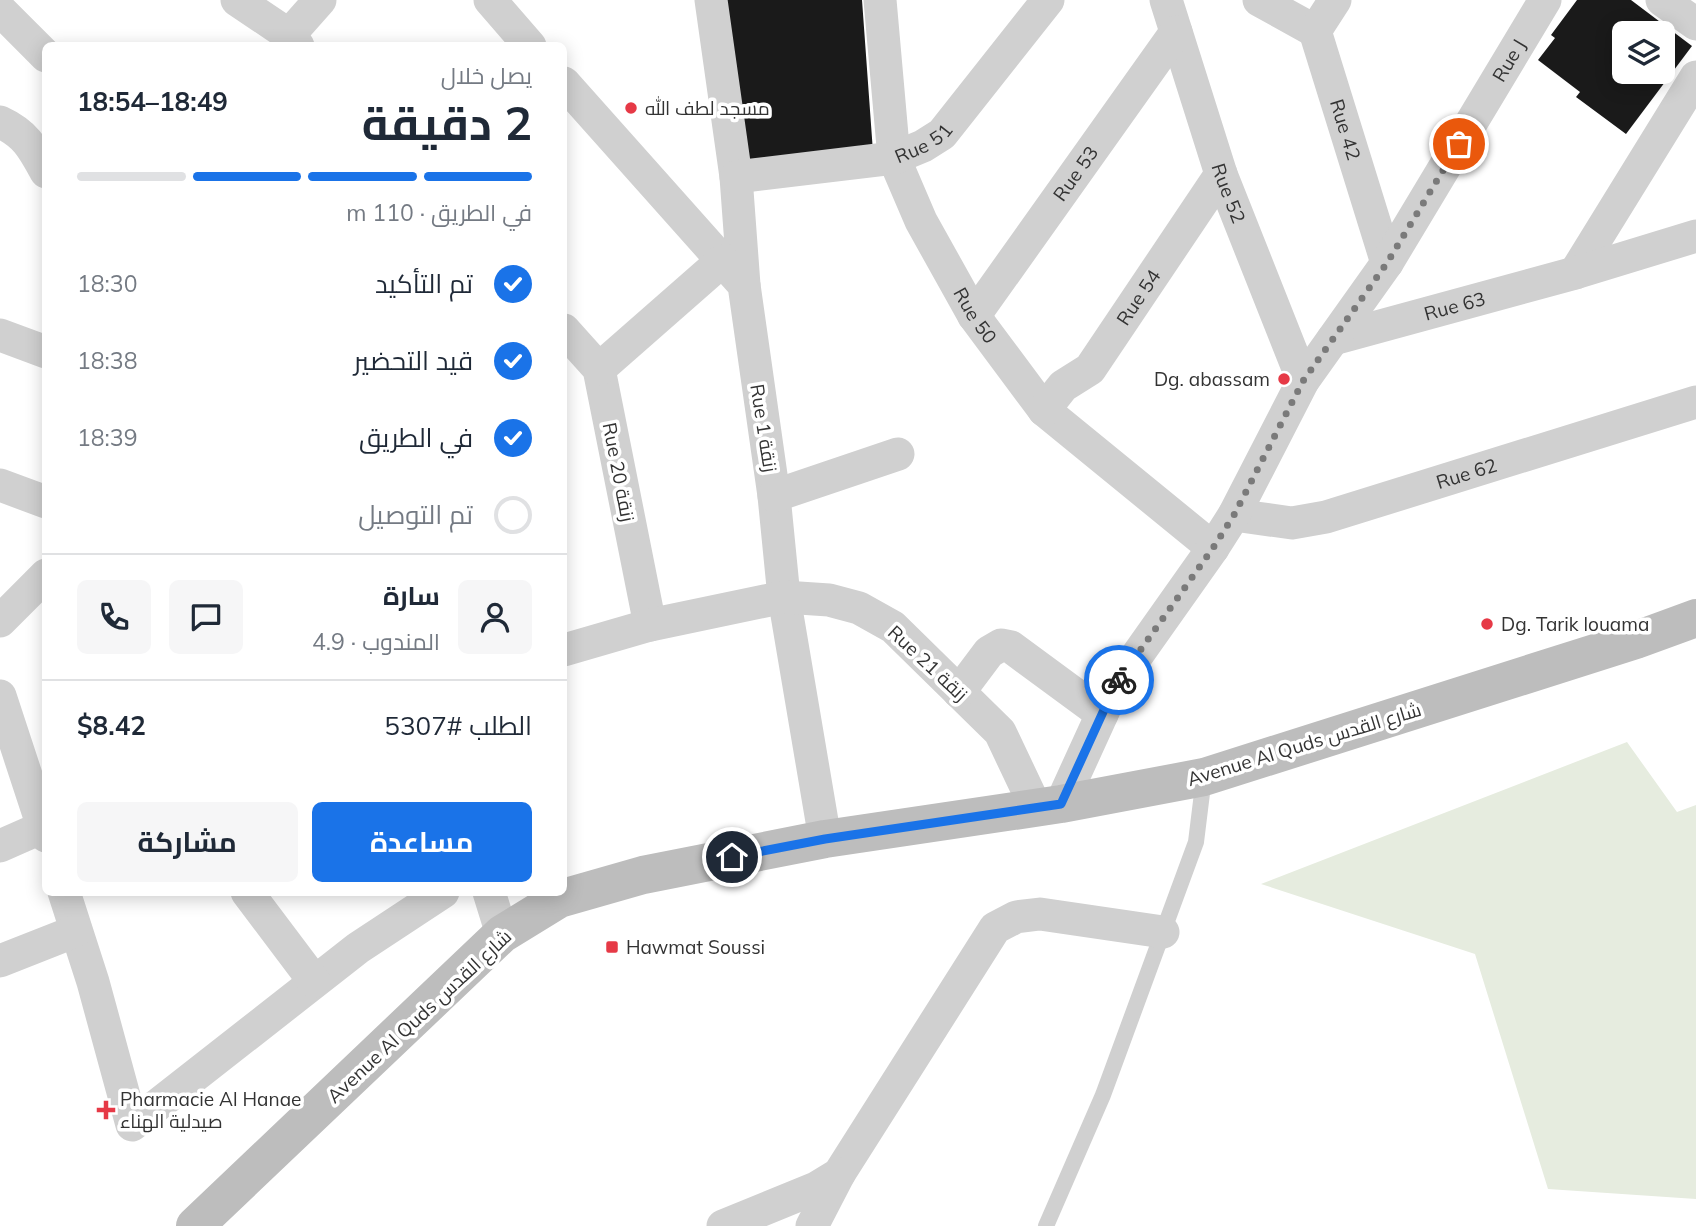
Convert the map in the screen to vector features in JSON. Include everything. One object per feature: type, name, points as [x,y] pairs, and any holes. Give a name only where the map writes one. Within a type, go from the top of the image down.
[{"type":"main road","name":"Avenue Al Quds شارع القدس","points":[[195,1226],[502,934],[559,900],[643,875],[825,839],[1048,806],[1205,778],[1636,640],[1696,618]]},
{"type":"street","points":[[237,0],[294,40],[320,0]]},
{"type":"street","points":[[490,0],[527,42]]},
{"type":"street","name":"Rue 1 زنقة","points":[[711,0],[736,177],[733,273],[774,496],[784,597],[825,839]]},
{"type":"street","name":"Rue 50","points":[[880,0],[894,158],[921,221],[974,316],[1044,410],[1213,548]]},
{"type":"street","points":[[1021,0],[1024,33]]},
{"type":"street","name":"Rue 51","points":[[736,177],[894,158],[923,146],[942,134],[1048,0]]},
{"type":"street","name":"Rue 52","points":[[1166,0],[1221,174],[1303,381]]},
{"type":"street","points":[[1259,0],[1315,31],[1335,0]]},
{"type":"street","name":"Rue J","points":[[1048,806],[1102,714],[1114,688],[1234,515],[1303,381],[1387,263],[1545,0]]},
{"type":"street","points":[[1662,0],[1696,24]]},
{"type":"street","points":[[0,10],[42,52]]},
{"type":"street","name":"Rue 42","points":[[1315,31],[1387,263]]},
{"type":"street","name":"Rue 53","points":[[974,316],[1177,32]]},
{"type":"street","points":[[1575,273],[1696,77]]},
{"type":"street","points":[[567,86],[733,273],[598,369]]},
{"type":"street","points":[[0,122],[15,128],[25,137],[42,165]]},
{"type":"street","name":"Rue 54","points":[[1044,410],[1063,386],[1090,369],[1221,174]]},
{"type":"street","name":"Rue 63","points":[[1333,339],[1575,273],[1696,236]]},
{"type":"street","name":"Rue 20 زنقة","points":[[567,333],[598,369],[650,625]]},
{"type":"street","points":[[0,335],[42,351]]},
{"type":"street","name":"Rue 62","points":[[1234,515],[1292,523],[1326,517],[1696,402]]},
{"type":"street","points":[[774,496],[898,454]]},
{"type":"street","points":[[0,485],[42,501]]},
{"type":"street","points":[[0,621],[42,579]]},
{"type":"street","name":"Rue 21 زنقة","points":[[567,649],[650,625],[784,597],[829,600],[859,608],[894,627],[1000,732],[1048,806]]},
{"type":"street","points":[[959,692],[989,652],[1001,645],[1011,647],[1102,714]]},
{"type":"street","points":[[0,696],[42,826]]},
{"type":"street","points":[[0,846],[42,833]]},
{"type":"street","points":[[65,896],[93,982],[132,1125],[314,981],[358,948],[437,896]]},
{"type":"street","points":[[250,896],[314,981]]},
{"type":"street","points":[[490,896],[502,934]]},
{"type":"street","points":[[812,1226],[839,1174],[995,928],[1016,917],[1040,914],[1163,932]]},
{"type":"street","points":[[0,961],[76,931]]},
{"type":"street","points":[[723,1226],[816,1188],[839,1174]]},
{"type":"lane","points":[[1046,1226],[1102,1095],[1196,842],[1205,778]]},
{"type":"shaded area","points":[[1627,742],[1677,812],[1696,805],[1696,1199],[1548,1189],[1475,954],[1261,884]]},
{"type":"building","points":[[722,0],[862,0],[873,152],[743,164]]},
{"type":"building","points":[[1577,0],[1631,0],[1659,21],[1612,21],[1612,84],[1664,84],[1626,134],[1576,97],[1580,92],[1538,60],[1555,38],[1551,35]]},
{"type":"building","points":[[1675,33],[1692,46],[1675,69]]},
{"type":"way so far","points":[[1119,680],[1234,515],[1303,381],[1387,263],[1459,144]]},
{"type":"place","name":"مسجد لطف الله","points":[[631,108]]},
{"type":"place","name":"Dg. abassam","points":[[1284,379]]},
{"type":"place","name":"Dg. Tarik louama","points":[[1487,624]]},
{"type":"place","name":"Hawmat Soussi","points":[[612,947]]},
{"type":"place","name":"Pharmacie Al Hanae صيدلية الهناء","points":[[106,1110]]},
{"type":"route","points":[[732,857],[825,839],[1061,804],[1119,680]]}]
